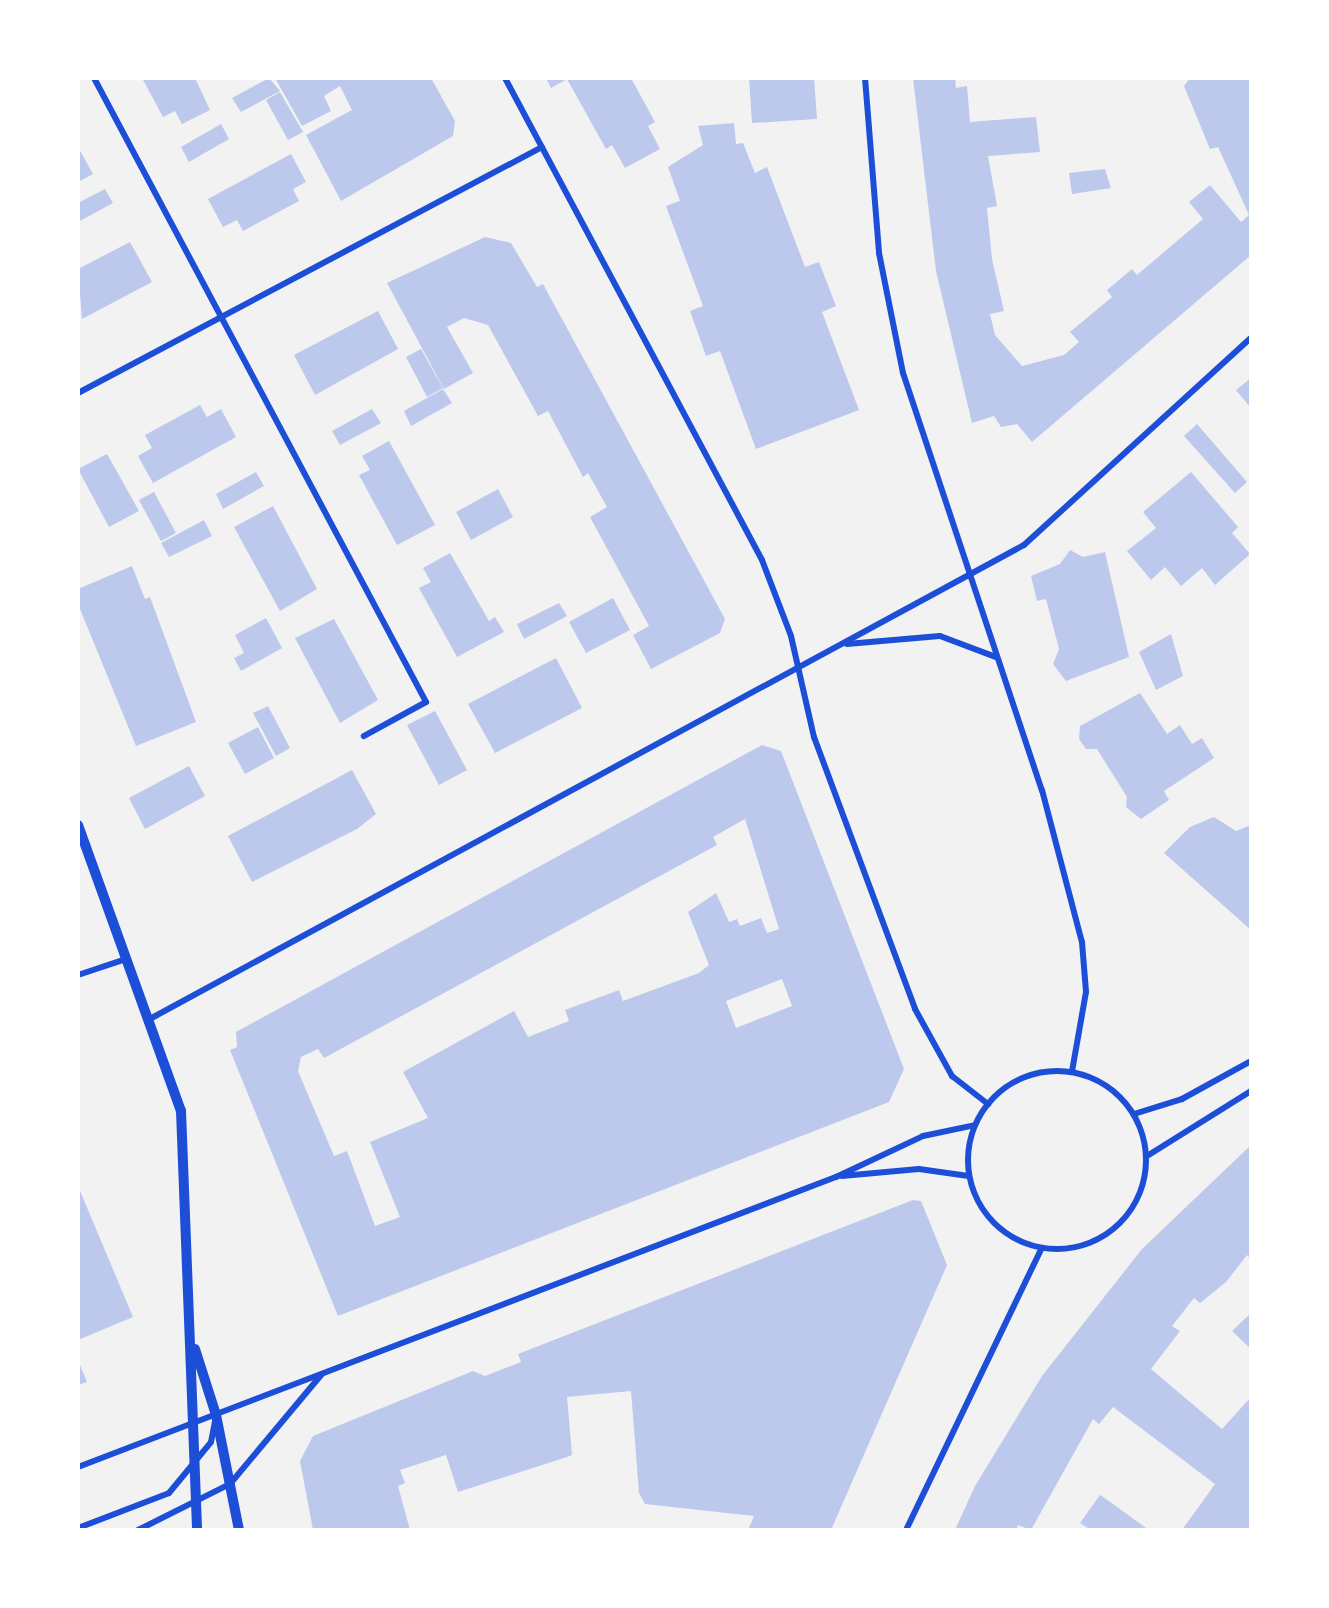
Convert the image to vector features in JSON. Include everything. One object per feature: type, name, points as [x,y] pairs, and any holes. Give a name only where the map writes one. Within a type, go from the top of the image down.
[{"type":"street","points":[[93,78],[426,702],[364,736]]},
{"type":"street","points":[[506,78],[762,560],[798,670],[814,737],[915,1009],[952,1076],[988,1104]]},
{"type":"street","points":[[865,78],[879,253],[903,373],[966,575],[1042,790],[1082,942],[1086,992],[1072,1071]]},
{"type":"street","points":[[78,393],[542,147]]},
{"type":"street","points":[[148,1020],[798,670],[966,575],[1024,545],[1251,338]]},
{"type":"street","points":[[844,645],[940,636],[996,657]]},
{"type":"street","points":[[78,825],[181,1111],[192,1340],[192,1504],[197,1530]]},
{"type":"street","points":[[78,975],[126,959]]},
{"type":"street","points":[[1134,1113],[1182,1099],[1251,1060]]},
{"type":"street","points":[[1072,1071],[1103,1084],[1134,1113],[1147,1156],[1137,1199],[1116,1228],[1068,1249],[1042,1248],[994,1224],[978,1202],[969,1176],[975,1125],[988,1104],[1025,1076],[1072,1071]]},
{"type":"street","points":[[1147,1156],[1251,1091]]},
{"type":"street","points":[[78,1467],[836,1177],[923,1136],[975,1125]]},
{"type":"street","points":[[836,1177],[919,1169],[969,1176]]},
{"type":"street","points":[[906,1530],[1042,1248]]},
{"type":"street","points":[[192,1340],[216,1415],[239,1530]]},
{"type":"street","points":[[138,1530],[230,1484],[323,1373]]},
{"type":"street","points":[[78,1528],[169,1492],[193,1470],[211,1442],[216,1415]]},
{"type":"building","points":[[142,78],[195,78],[210,110],[182,124],[175,111],[163,117]]},
{"type":"building","points":[[269,78],[280,91],[241,112],[232,98]]},
{"type":"building","points":[[275,78],[431,78],[455,121],[453,136],[341,201],[306,135],[352,110],[340,86],[324,96],[331,111],[302,126]]},
{"type":"building","points":[[546,78],[631,78],[655,122],[648,126],[660,149],[625,168],[612,145],[606,149],[567,79],[551,88]]},
{"type":"building","points":[[749,78],[814,78],[817,119],[752,123]]},
{"type":"building","points":[[913,78],[955,78],[956,88],[967,86],[970,122],[1036,117],[1040,152],[988,156],[997,206],[987,208],[992,259],[1004,311],[990,314],[995,335],[1022,366],[1064,355],[1079,342],[1070,332],[1112,297],[1107,290],[1132,269],[1137,275],[1203,219],[1189,202],[1210,185],[1241,222],[1249,215],[1218,147],[1210,149],[1184,86],[1190,78],[1251,78],[1251,255],[1032,442],[1017,424],[1001,427],[994,416],[972,423],[936,271]]},
{"type":"building","points":[[280,92],[303,132],[288,140],[266,100]]},
{"type":"building","points":[[734,123],[736,144],[743,143],[755,173],[767,167],[805,267],[819,262],[836,306],[822,312],[859,410],[756,449],[720,351],[706,356],[690,311],[703,306],[666,206],[680,201],[668,167],[703,145],[698,126]]},
{"type":"building","points":[[221,124],[229,139],[189,162],[181,147]]},
{"type":"building","points":[[78,147],[93,174],[78,182]]},
{"type":"building","points":[[291,154],[306,182],[293,189],[299,201],[243,231],[237,220],[223,227],[208,199]]},
{"type":"building","points":[[1105,169],[1111,188],[1072,194],[1069,173]]},
{"type":"building","points":[[105,189],[113,203],[78,222],[78,203]]},
{"type":"building","points":[[485,237],[511,243],[537,287],[543,284],[725,619],[720,633],[651,669],[633,635],[649,626],[590,517],[607,507],[588,473],[583,477],[548,411],[538,416],[488,325],[464,318],[447,327],[473,373],[444,389],[387,283]]},
{"type":"building","points":[[130,242],[152,282],[82,319],[78,269]]},
{"type":"building","points":[[378,311],[398,349],[315,395],[294,355]]},
{"type":"building","points":[[421,349],[443,388],[427,397],[406,357]]},
{"type":"building","points":[[1251,378],[1251,408],[1236,390]]},
{"type":"building","points":[[443,389],[452,403],[411,426],[404,411]]},
{"type":"building","points":[[200,405],[207,417],[221,409],[236,437],[153,483],[138,456],[152,448],[145,435]]},
{"type":"building","points":[[372,409],[381,423],[340,445],[332,431]]},
{"type":"building","points":[[1197,424],[1247,482],[1235,493],[1184,436]]},
{"type":"building","points":[[389,441],[435,525],[397,545],[359,475],[370,470],[362,456]]},
{"type":"building","points":[[107,454],[139,511],[109,527],[78,469]]},
{"type":"building","points":[[256,472],[264,486],[223,509],[216,494]]},
{"type":"building","points":[[1191,472],[1238,527],[1232,533],[1250,554],[1215,585],[1202,568],[1181,586],[1165,567],[1151,580],[1127,551],[1156,528],[1143,512]]},
{"type":"building","points":[[498,489],[513,517],[471,540],[456,512]]},
{"type":"building","points":[[154,492],[176,533],[161,541],[139,500]]},
{"type":"building","points":[[273,506],[317,589],[280,611],[234,527]]},
{"type":"building","points":[[204,520],[212,536],[169,557],[161,543]]},
{"type":"building","points":[[1070,550],[1083,557],[1105,552],[1129,657],[1066,681],[1053,664],[1059,649],[1046,599],[1037,601],[1031,576],[1060,564]]},
{"type":"building","points":[[450,553],[489,621],[495,617],[504,632],[457,657],[419,588],[431,582],[423,568]]},
{"type":"building","points":[[132,566],[145,599],[150,597],[196,722],[136,746],[78,604],[78,589]]},
{"type":"building","points":[[613,598],[630,630],[586,653],[569,622]]},
{"type":"building","points":[[559,603],[567,616],[524,639],[517,624]]},
{"type":"building","points":[[266,618],[282,648],[241,671],[234,658],[244,653],[235,635]]},
{"type":"building","points":[[334,619],[378,700],[340,723],[295,638]]},
{"type":"building","points":[[1171,634],[1183,676],[1156,690],[1139,652]]},
{"type":"building","points":[[556,658],[582,708],[495,753],[468,704]]},
{"type":"building","points":[[1140,693],[1167,734],[1180,725],[1192,744],[1202,738],[1214,758],[1164,791],[1169,800],[1141,819],[1126,807],[1127,797],[1097,749],[1086,749],[1079,739],[1080,726]]},
{"type":"building","points":[[268,706],[290,748],[276,756],[253,713]]},
{"type":"building","points":[[435,711],[467,770],[439,785],[407,725]]},
{"type":"building","points":[[258,727],[274,758],[245,774],[228,743]]},
{"type":"building","points":[[762,745],[781,751],[904,1069],[889,1102],[338,1316],[230,1050],[237,1047],[236,1032]],"holes":[[[745,819],[779,929],[767,933],[761,918],[740,926],[737,919],[729,922],[716,893],[688,912],[709,965],[699,973],[623,1001],[619,990],[565,1010],[569,1021],[528,1037],[514,1011],[403,1072],[428,1118],[370,1142],[400,1217],[375,1226],[347,1151],[334,1156],[298,1071],[301,1057],[318,1049],[324,1058],[717,845],[713,837]],[[782,979],[792,1006],[736,1028],[726,1001]]]},
{"type":"building","points":[[189,766],[205,796],[145,829],[129,798]]},
{"type":"building","points":[[352,770],[376,814],[357,829],[252,882],[228,836]]},
{"type":"building","points":[[1214,817],[1236,831],[1251,825],[1251,930],[1164,853],[1190,827]]},
{"type":"building","points":[[1251,1145],[1251,1260],[1247,1255],[1226,1282],[1200,1303],[1194,1298],[1172,1326],[1180,1331],[1151,1369],[1222,1429],[1251,1397],[1251,1530],[1182,1530],[1215,1484],[1113,1407],[1099,1424],[1093,1419],[1031,1530],[1018,1525],[1016,1530],[955,1530],[975,1486],[1042,1376],[1142,1249]]},
{"type":"building","points":[[78,1186],[133,1317],[78,1340]]},
{"type":"building","points":[[913,1200],[921,1201],[947,1265],[831,1530],[748,1530],[754,1516],[645,1504],[639,1493],[631,1391],[567,1397],[572,1455],[567,1457],[458,1492],[446,1455],[400,1470],[405,1483],[398,1486],[410,1530],[313,1530],[300,1461],[313,1436],[473,1371],[485,1376],[521,1362],[518,1354]]},
{"type":"building","points":[[1251,1313],[1251,1349],[1232,1331]]},
{"type":"building","points":[[78,1360],[87,1382],[78,1385]]},
{"type":"building","points":[[1100,1495],[1149,1530],[1091,1530],[1080,1523]]}]
